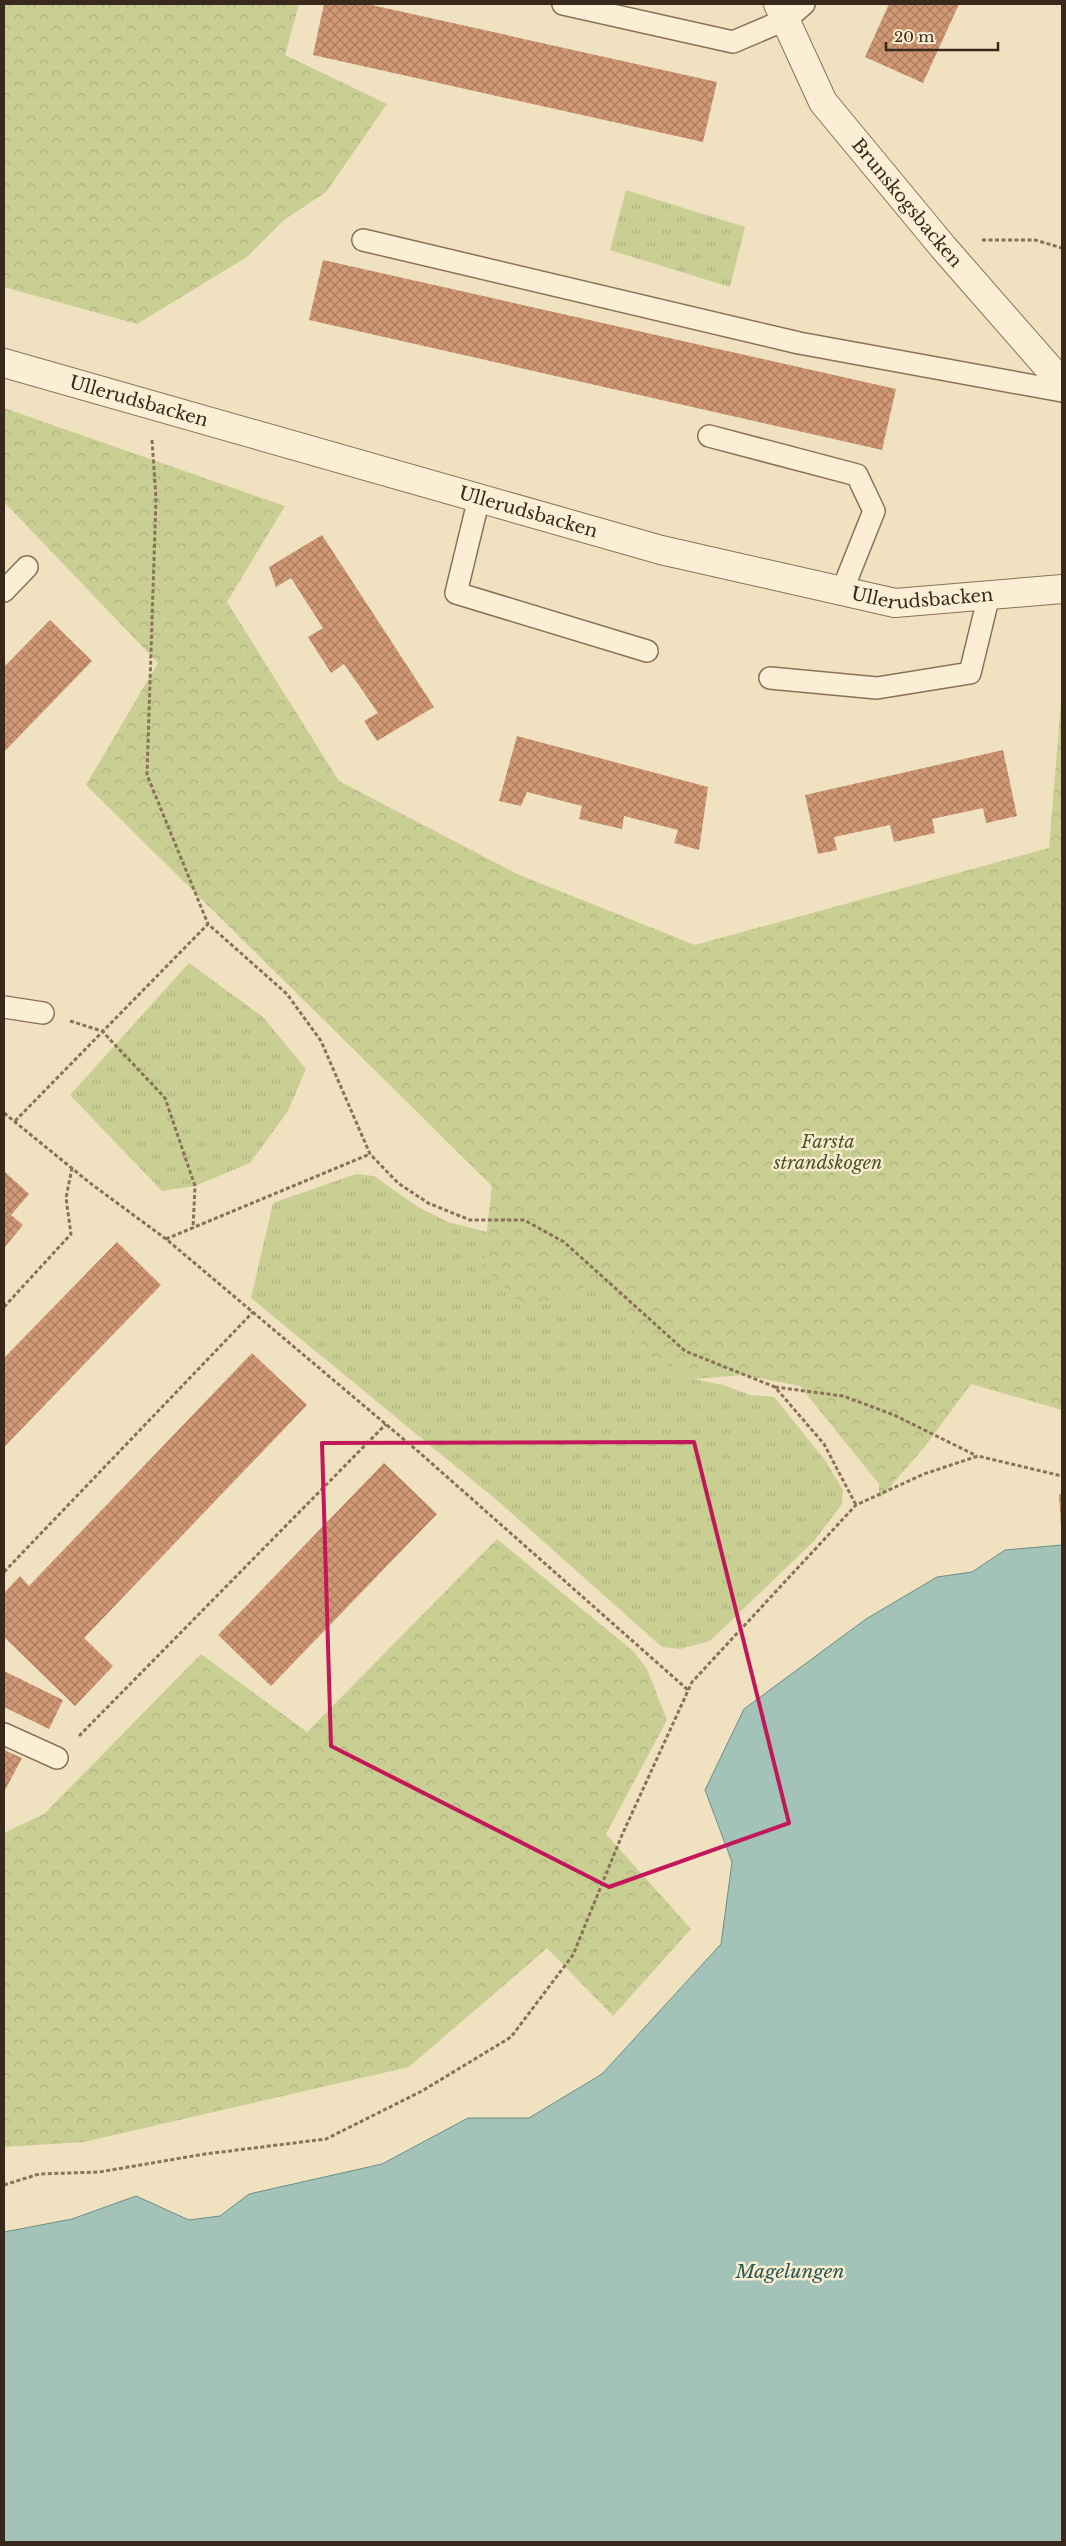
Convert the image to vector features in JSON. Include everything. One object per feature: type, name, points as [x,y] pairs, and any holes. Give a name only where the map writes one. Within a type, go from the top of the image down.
[{"type":"street","name":"Brunskogsbacken","points":[[790,9],[823,102],[943,247],[1062,383]]},
{"type":"street","name":"Ullerudsbacken","points":[[4,363],[661,550],[895,603],[1062,589]]},
{"type":"lane","points":[[563,4],[733,42],[790,9]]},
{"type":"lane","points":[[363,240],[799,343],[1062,391]]},
{"type":"lane","points":[[709,436],[857,475],[874,511],[842,591]]},
{"type":"lane","points":[[479,498],[456,593],[647,651]]},
{"type":"lane","points":[[4,590],[27,568]]},
{"type":"lane","points":[[770,678],[877,688],[970,673],[989,595]]},
{"type":"lane","points":[[4,1007],[43,1013]]},
{"type":"lane","points":[[4,1734],[57,1758]]},
{"type":"path","points":[[980,240],[1035,240],[1062,248]]},
{"type":"path","points":[[152,436],[156,498],[147,775],[208,924],[287,994],[321,1041],[370,1154],[398,1183],[428,1203],[470,1220],[524,1220],[564,1242],[685,1351],[775,1387],[843,1396],[894,1414],[978,1456],[1062,1476]]},
{"type":"path","points":[[14,1121],[208,924]]},
{"type":"path","points":[[43,1013],[102,1031],[165,1098],[195,1186],[193,1228]]},
{"type":"path","points":[[4,1114],[166,1239],[253,1312],[386,1424],[688,1690]]},
{"type":"path","points":[[166,1239],[370,1154]]},
{"type":"path","points":[[4,1307],[72,1234],[66,1198],[72,1168]]},
{"type":"path","points":[[4,1572],[253,1312]]},
{"type":"path","points":[[775,1387],[824,1444],[856,1505]]},
{"type":"path","points":[[57,1758],[386,1424]]},
{"type":"path","points":[[4,2185],[39,2174],[99,2172],[205,2154],[326,2139],[422,2091],[511,2037],[573,1955],[622,1835],[692,1682],[856,1505],[924,1474],[978,1456]]},
{"type":"highlighted area","points":[[694,1442],[789,1823],[609,1887],[331,1746],[322,1443]]},
{"type":"green space","points":[[4,4],[299,4],[285,55],[387,104],[326,192],[284,220],[247,257],[137,324],[4,287]]},
{"type":"green space","points":[[626,190],[745,227],[730,287],[610,250]]},
{"type":"green space","name":"Farsta strandskogen","points":[[4,408],[285,506],[227,602],[339,781],[517,874],[695,945],[1049,848],[1062,690],[1062,1410],[971,1384],[923,1449],[879,1499],[879,1484],[800,1386],[743,1375],[694,1379],[644,1353],[613,1276],[526,1310],[483,1266],[492,1186],[86,785],[158,663],[4,502]]},
{"type":"green space","points":[[189,963],[263,1017],[306,1069],[288,1111],[250,1163],[195,1186],[162,1191],[70,1095]]},
{"type":"green space","points":[[356,1174],[374,1176],[418,1207],[448,1222],[487,1232],[483,1266],[613,1276],[644,1353],[694,1379],[723,1385],[750,1395],[774,1397],[825,1460],[843,1490],[842,1504],[814,1541],[710,1641],[680,1649],[662,1647],[499,1502],[251,1298],[273,1203]]},
{"type":"green space","points":[[497,1539],[634,1652],[647,1669],[667,1720],[606,1834],[691,1929],[613,2016],[547,1948],[409,2067],[84,2142],[4,2147],[4,1833],[44,1814],[201,1654],[307,1732]]},
{"type":"water","name":"Magelungen","points":[[1062,1545],[1062,2542],[4,2542],[4,2232],[72,2219],[136,2196],[189,2220],[220,2216],[249,2194],[382,2164],[468,2118],[529,2118],[602,2074],[721,1944],[732,1862],[705,1790],[744,1709],[866,1619],[937,1577],[972,1572],[1005,1550]]},
{"type":"building","points":[[324,4],[367,4],[717,82],[703,142],[313,55]]},
{"type":"building","points":[[889,4],[959,4],[923,83],[865,57]]},
{"type":"building","points":[[323,260],[896,389],[882,450],[309,320]]},
{"type":"building","points":[[322,535],[434,707],[377,741],[364,721],[378,713],[344,664],[331,673],[308,637],[323,628],[291,578],[276,587],[269,567]]},
{"type":"building","points":[[50,620],[92,661],[4,752],[4,667]]},
{"type":"building","points":[[517,736],[708,787],[699,850],[674,843],[678,830],[624,816],[622,829],[579,819],[582,806],[527,792],[521,806],[499,801]]},
{"type":"building","points":[[1003,750],[1017,816],[986,823],[983,808],[932,819],[935,833],[894,842],[890,825],[834,837],[837,850],[818,854],[805,795]]},
{"type":"building","points":[[4,1171],[29,1194],[11,1215],[23,1225],[4,1248]]},
{"type":"building","points":[[117,1242],[161,1285],[4,1447],[4,1358]]},
{"type":"building","points":[[252,1353],[307,1405],[84,1638],[113,1666],[75,1706],[4,1637],[4,1593],[20,1576],[29,1586]]},
{"type":"building","points":[[384,1463],[437,1514],[271,1686],[218,1635]]},
{"type":"building","points":[[1059,1494],[1062,1494],[1062,1527],[1061,1527]]},
{"type":"building","points":[[4,1671],[63,1700],[49,1729],[4,1707]]},
{"type":"building","points":[[4,1750],[22,1758],[5,1790],[4,1789]]}]
